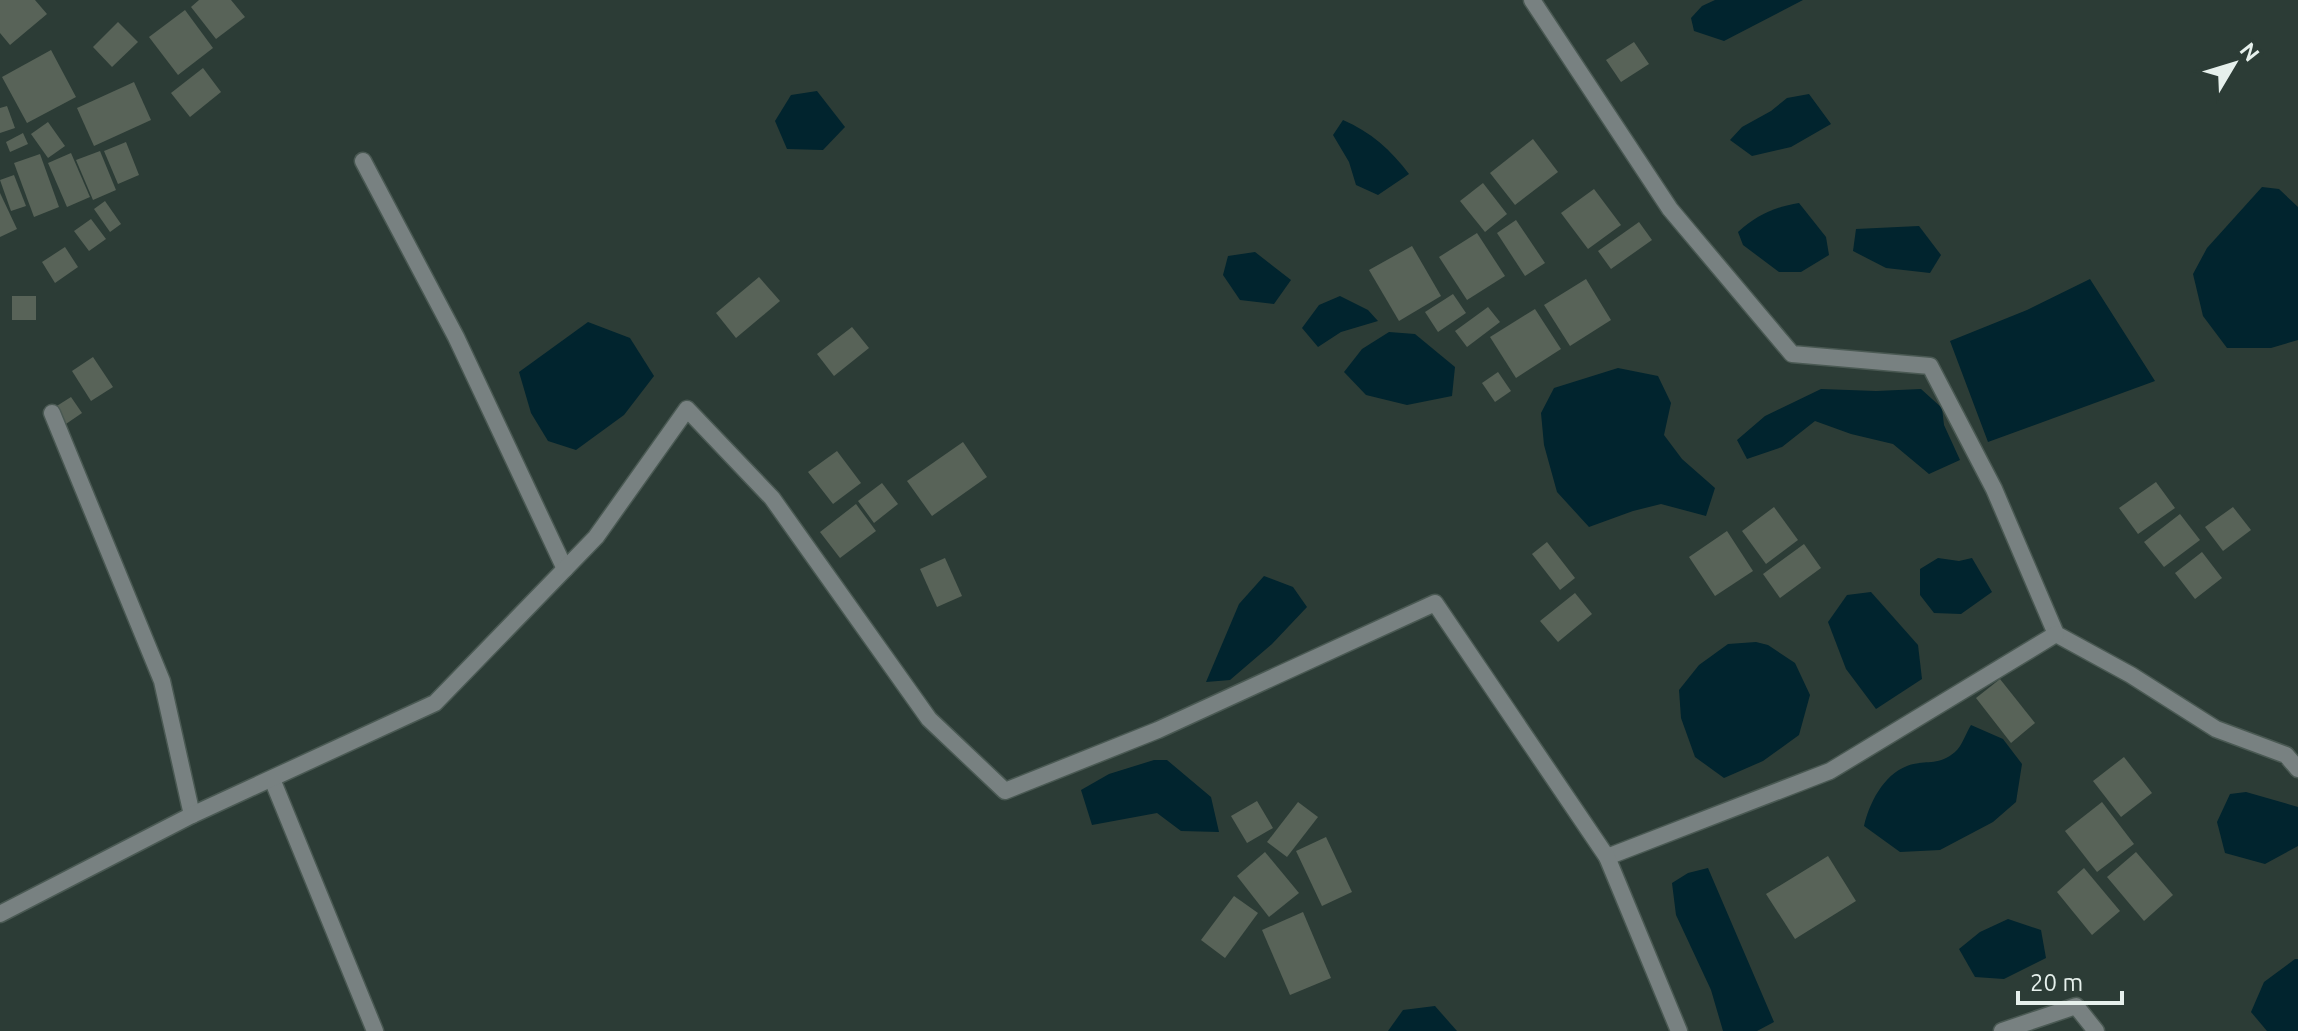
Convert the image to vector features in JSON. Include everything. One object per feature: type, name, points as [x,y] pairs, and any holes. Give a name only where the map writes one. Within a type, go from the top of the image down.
[{"type":"street","points":[[1532,0],[1670,209],[1792,354],[1930,366],[1994,489],[2056,634],[2131,675],[2216,729],[2286,755],[2298,769]]},
{"type":"street","points":[[363,161],[456,337],[565,569]]},
{"type":"street","points":[[0,914],[192,815],[435,703],[596,537],[687,409],[772,498],[929,719],[1005,791],[1158,730],[1435,603],[1607,857],[1679,1031]]},
{"type":"street","points":[[52,413],[162,681],[192,815]]},
{"type":"street","points":[[1607,857],[1830,771],[2056,634]]},
{"type":"street","points":[[272,779],[375,1031]]},
{"type":"street","points":[[2002,1031],[2076,1006],[2096,1031]]},
{"type":"water","points":[[1715,0],[1803,0],[1724,41],[1694,31],[1691,18],[1702,6]]},
{"type":"water","points":[[817,91],[845,127],[823,150],[787,149],[775,121],[791,95]]},
{"type":"water","points":[[1809,94],[1831,124],[1791,147],[1752,156],[1730,140],[1742,127],[1787,98]]},
{"type":"water","points":[[1343,120],[1380,142],[1409,174],[1378,195],[1356,185],[1349,162],[1333,135]]},
{"type":"water","points":[[2262,187],[2279,189],[2298,207],[2298,340],[2271,348],[2227,348],[2203,316],[2193,274],[2207,248]]},
{"type":"water","points":[[1799,203],[1826,237],[1829,255],[1801,272],[1779,272],[1743,245],[1738,232],[1766,213]]},
{"type":"water","points":[[1919,226],[1941,255],[1930,273],[1886,268],[1853,251],[1856,229]]},
{"type":"water","points":[[1255,252],[1291,280],[1274,304],[1240,300],[1223,275],[1228,256]]},
{"type":"water","points":[[2090,279],[2155,381],[1988,442],[1950,341],[2027,310]]},
{"type":"water","points":[[1340,296],[1368,310],[1378,321],[1341,332],[1318,347],[1302,328],[1319,305]]},
{"type":"water","points":[[588,322],[630,338],[654,376],[624,415],[576,450],[548,441],[531,413],[519,372]]},
{"type":"water","points":[[1389,332],[1415,334],[1455,367],[1452,396],[1407,405],[1366,395],[1344,372],[1362,349]]},
{"type":"water","points":[[1618,368],[1658,376],[1671,403],[1664,435],[1682,459],[1715,488],[1706,516],[1661,504],[1589,527],[1557,492],[1544,445],[1541,413],[1554,388]]},
{"type":"water","points":[[1821,389],[1921,389],[1942,408],[1944,425],[1960,460],[1929,474],[1893,444],[1815,421],[1782,447],[1747,459],[1737,440],[1765,416]]},
{"type":"water","points":[[1938,558],[1959,561],[1972,558],[1992,592],[1961,614],[1934,613],[1920,595],[1920,569]]},
{"type":"water","points":[[1264,576],[1293,587],[1307,607],[1272,644],[1230,680],[1206,682],[1239,604]]},
{"type":"water","points":[[1871,592],[1918,645],[1922,679],[1876,709],[1846,669],[1828,622],[1847,595]]},
{"type":"water","points":[[1756,642],[1768,645],[1795,663],[1810,695],[1799,735],[1763,761],[1724,778],[1695,757],[1681,718],[1679,690],[1699,665],[1728,644]]},
{"type":"water","points":[[1971,725],[2003,739],[2022,764],[2016,802],[1993,822],[1940,850],[1900,852],[1864,826],[1873,800],[1891,776],[1907,766],[1949,757],[1960,746]]},
{"type":"water","points":[[1154,760],[1167,760],[1211,797],[1219,832],[1181,831],[1157,813],[1092,825],[1081,790],[1109,774]]},
{"type":"water","points":[[2246,792],[2298,807],[2298,846],[2265,864],[2225,853],[2217,822],[2230,794]]},
{"type":"water","points":[[1708,868],[1774,1022],[1757,1031],[1723,1031],[1711,990],[1676,915],[1672,883],[1688,873]]},
{"type":"water","points":[[2008,919],[2041,930],[2046,958],[2004,979],[1975,977],[1959,949],[1980,932]]},
{"type":"water","points":[[2298,959],[2298,1031],[2267,1031],[2251,1012],[2264,982]]},
{"type":"water","points":[[1435,1006],[1457,1031],[1388,1031],[1403,1010]]},
{"type":"building","points":[[0,0],[35,0],[47,14],[10,45],[0,33]]},
{"type":"building","points":[[199,0],[231,0],[245,17],[216,39],[191,7]]},
{"type":"building","points":[[185,10],[213,48],[178,75],[149,37]]},
{"type":"building","points":[[118,22],[138,42],[112,67],[93,47]]},
{"type":"building","points":[[1634,42],[1649,64],[1621,82],[1606,60]]},
{"type":"building","points":[[51,50],[76,97],[27,123],[2,77]]},
{"type":"building","points":[[203,68],[221,92],[190,117],[171,93]]},
{"type":"building","points":[[134,82],[151,120],[94,146],[77,108]]},
{"type":"building","points":[[7,106],[15,128],[0,133],[0,108]]},
{"type":"building","points":[[48,122],[65,146],[48,158],[31,134]]},
{"type":"building","points":[[23,133],[28,144],[10,152],[6,142]]},
{"type":"building","points":[[1533,139],[1558,172],[1515,205],[1490,173]]},
{"type":"building","points":[[126,142],[139,175],[118,184],[104,151]]},
{"type":"building","points":[[100,151],[116,190],[93,200],[76,160]]},
{"type":"building","points":[[71,153],[90,197],[67,207],[48,163]]},
{"type":"building","points":[[40,154],[59,207],[34,217],[14,163]]},
{"type":"building","points":[[14,175],[26,206],[11,211],[0,180]]},
{"type":"building","points":[[1483,183],[1507,214],[1485,232],[1460,201]]},
{"type":"building","points":[[1594,189],[1621,225],[1588,249],[1561,213]]},
{"type":"building","points":[[0,193],[17,229],[0,237]]},
{"type":"building","points":[[105,201],[121,224],[110,232],[94,209]]},
{"type":"building","points":[[91,219],[106,239],[89,251],[74,231]]},
{"type":"building","points":[[1516,220],[1545,263],[1525,276],[1497,233]]},
{"type":"building","points":[[1639,222],[1652,240],[1611,269],[1598,251]]},
{"type":"building","points":[[1477,233],[1505,276],[1467,300],[1439,257]]},
{"type":"building","points":[[1412,246],[1441,296],[1399,321],[1369,270]]},
{"type":"building","points":[[65,247],[78,267],[55,283],[42,262]]},
{"type":"building","points":[[759,277],[780,301],[736,338],[716,313]]},
{"type":"building","points":[[1586,279],[1611,320],[1570,346],[1544,305]]},
{"type":"building","points":[[1453,294],[1466,313],[1438,332],[1425,312]]},
{"type":"building","points":[[12,296],[36,296],[36,320],[12,320]]},
{"type":"building","points":[[1488,307],[1500,322],[1467,347],[1455,331]]},
{"type":"building","points":[[1535,309],[1561,349],[1516,378],[1490,337]]},
{"type":"building","points":[[852,327],[869,348],[834,376],[817,354]]},
{"type":"building","points":[[93,357],[113,387],[91,401],[72,371]]},
{"type":"building","points":[[1498,372],[1511,391],[1495,402],[1482,383]]},
{"type":"building","points":[[71,397],[82,413],[63,426],[52,409]]},
{"type":"building","points":[[963,442],[987,477],[932,516],[907,481]]},
{"type":"building","points":[[837,451],[861,483],[833,504],[808,472]]},
{"type":"building","points":[[2156,482],[2175,508],[2138,534],[2119,508]]},
{"type":"building","points":[[882,483],[898,504],[874,523],[858,501]]},
{"type":"building","points":[[856,504],[876,531],[840,558],[820,532]]},
{"type":"building","points":[[1774,507],[1798,540],[1766,564],[1742,531]]},
{"type":"building","points":[[2233,507],[2251,530],[2223,551],[2205,527]]},
{"type":"building","points":[[2180,514],[2200,540],[2164,567],[2144,542]]},
{"type":"building","points":[[1727,531],[1753,571],[1715,596],[1689,557]]},
{"type":"building","points":[[1547,542],[1575,578],[1560,590],[1532,554]]},
{"type":"building","points":[[1804,544],[1821,568],[1780,598],[1763,574]]},
{"type":"building","points":[[2202,552],[2222,578],[2195,599],[2175,573]]},
{"type":"building","points":[[945,558],[962,596],[937,607],[920,569]]},
{"type":"building","points":[[1575,593],[1592,614],[1558,642],[1540,621]]},
{"type":"building","points":[[2000,679],[2035,723],[2011,743],[1976,698]]},
{"type":"building","points":[[2124,757],[2152,793],[2121,817],[2093,781]]},
{"type":"building","points":[[1257,801],[1273,828],[1247,843],[1231,816]]},
{"type":"building","points":[[1298,802],[1318,817],[1287,857],[1267,842]]},
{"type":"building","points":[[2102,802],[2134,844],[2097,872],[2065,831]]},
{"type":"building","points":[[1326,837],[1352,892],[1322,906],[1296,851]]},
{"type":"building","points":[[1265,852],[1299,893],[1269,917],[1237,876]]},
{"type":"building","points":[[2136,852],[2173,895],[2144,921],[2107,877]]},
{"type":"building","points":[[1828,856],[1856,901],[1795,939],[1766,894]]},
{"type":"building","points":[[2084,868],[2120,911],[2092,935],[2057,892]]},
{"type":"building","points":[[1234,896],[1258,913],[1225,958],[1201,940]]},
{"type":"building","points":[[1303,912],[1331,978],[1290,995],[1262,930]]}]
